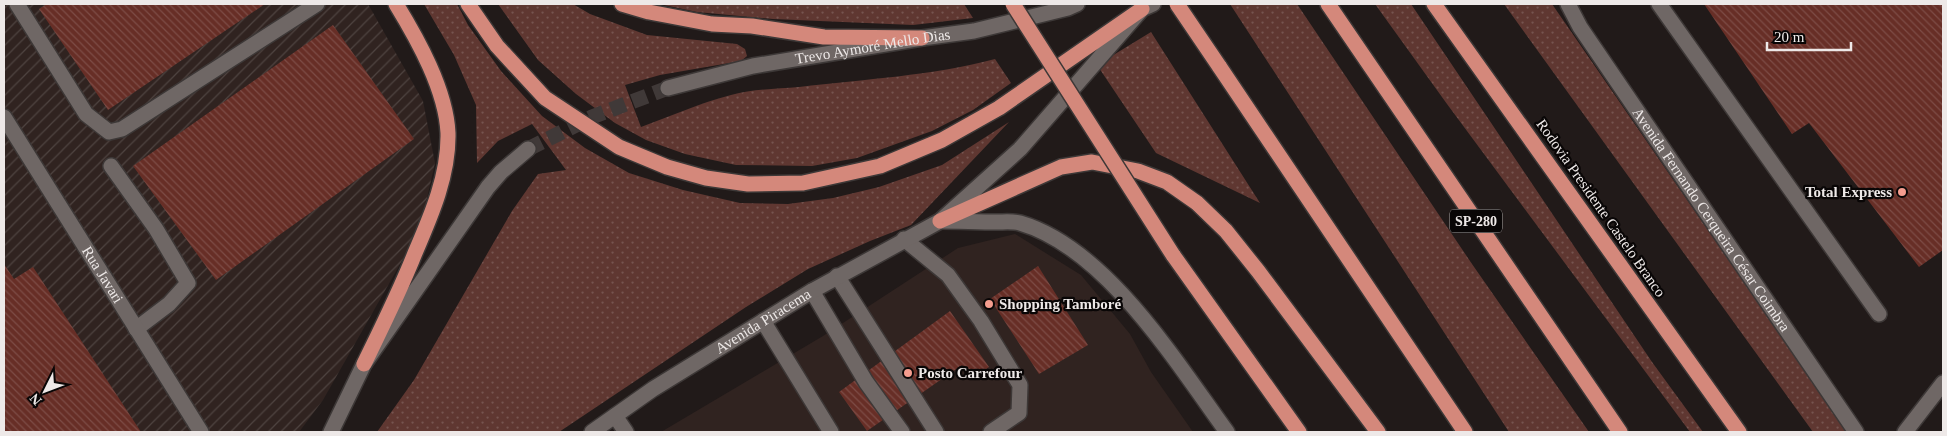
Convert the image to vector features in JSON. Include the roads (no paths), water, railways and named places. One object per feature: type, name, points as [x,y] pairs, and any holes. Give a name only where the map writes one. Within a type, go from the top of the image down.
[{"type":"highway","points":[[364,364],[398,294],[426,228],[437,198],[447,153],[448,132],[441,98],[425,56],[396,4]]},
{"type":"highway","points":[[468,4],[497,46],[545,98],[619,147],[675,170],[706,178],[748,184],[803,183],[880,166],[942,140],[1000,108],[1148,7]]},
{"type":"highway","points":[[622,4],[649,12],[712,24],[752,26],[824,37],[922,38]]},
{"type":"highway","points":[[1013,4],[1173,255],[1299,432]]},
{"type":"highway","points":[[1177,4],[1465,432]]},
{"type":"highway","name":"Rodovia Presidente Castelo Branco","points":[[1434,4],[1739,432]]},
{"type":"highway","name":"SP-280","points":[[1330,7],[1620,432]]},
{"type":"highway","points":[[940,221],[1061,167],[1092,162],[1138,171],[1167,182],[1197,203],[1226,231],[1264,278],[1378,432]]},
{"type":"main road","points":[[17,4],[86,114],[109,132],[122,130],[317,4]]},
{"type":"main road","name":"Trevo Aymoré Mello Dias","points":[[668,88],[753,66],[974,31],[1068,8],[1077,4]]},
{"type":"main road","name":"Avenida Fernando Cerqueira César Coimbra","points":[[1568,4],[1580,27],[1856,432]]},
{"type":"main road","points":[[1659,4],[1879,314]]},
{"type":"main road","points":[[940,221],[1020,149],[1148,7]]},
{"type":"main road","name":"Rua Javari","points":[[4,117],[201,432]]},
{"type":"main road","points":[[331,432],[364,364],[488,187],[501,172],[528,149]]},
{"type":"main road","points":[[111,166],[156,229],[188,284],[169,304],[136,329]]},
{"type":"main road","points":[[940,221],[1019,222],[1060,240],[1087,260],[1119,290],[1159,339],[1227,432]]},
{"type":"main road","name":"Avenida Piracema","points":[[592,432],[653,389],[812,290],[940,221]]},
{"type":"main road","points":[[904,239],[948,275],[981,321],[1020,386],[1018,413],[991,432]]},
{"type":"main road","points":[[838,276],[936,432]]},
{"type":"main road","points":[[812,290],[866,382],[902,432]]},
{"type":"main road","points":[[762,321],[831,432]]},
{"type":"main road","points":[[1905,432],[1943,383]]},
{"type":"main road","points":[[615,416],[626,432]]},
{"type":"tunnel","points":[[528,149],[592,117],[668,88]]},
{"type":"place","name":"Total Express","points":[[1902,192]]},
{"type":"place","name":"Shopping Tamboré","points":[[989,304]]},
{"type":"place","name":"Posto Carrefour","points":[[908,373]]}]
